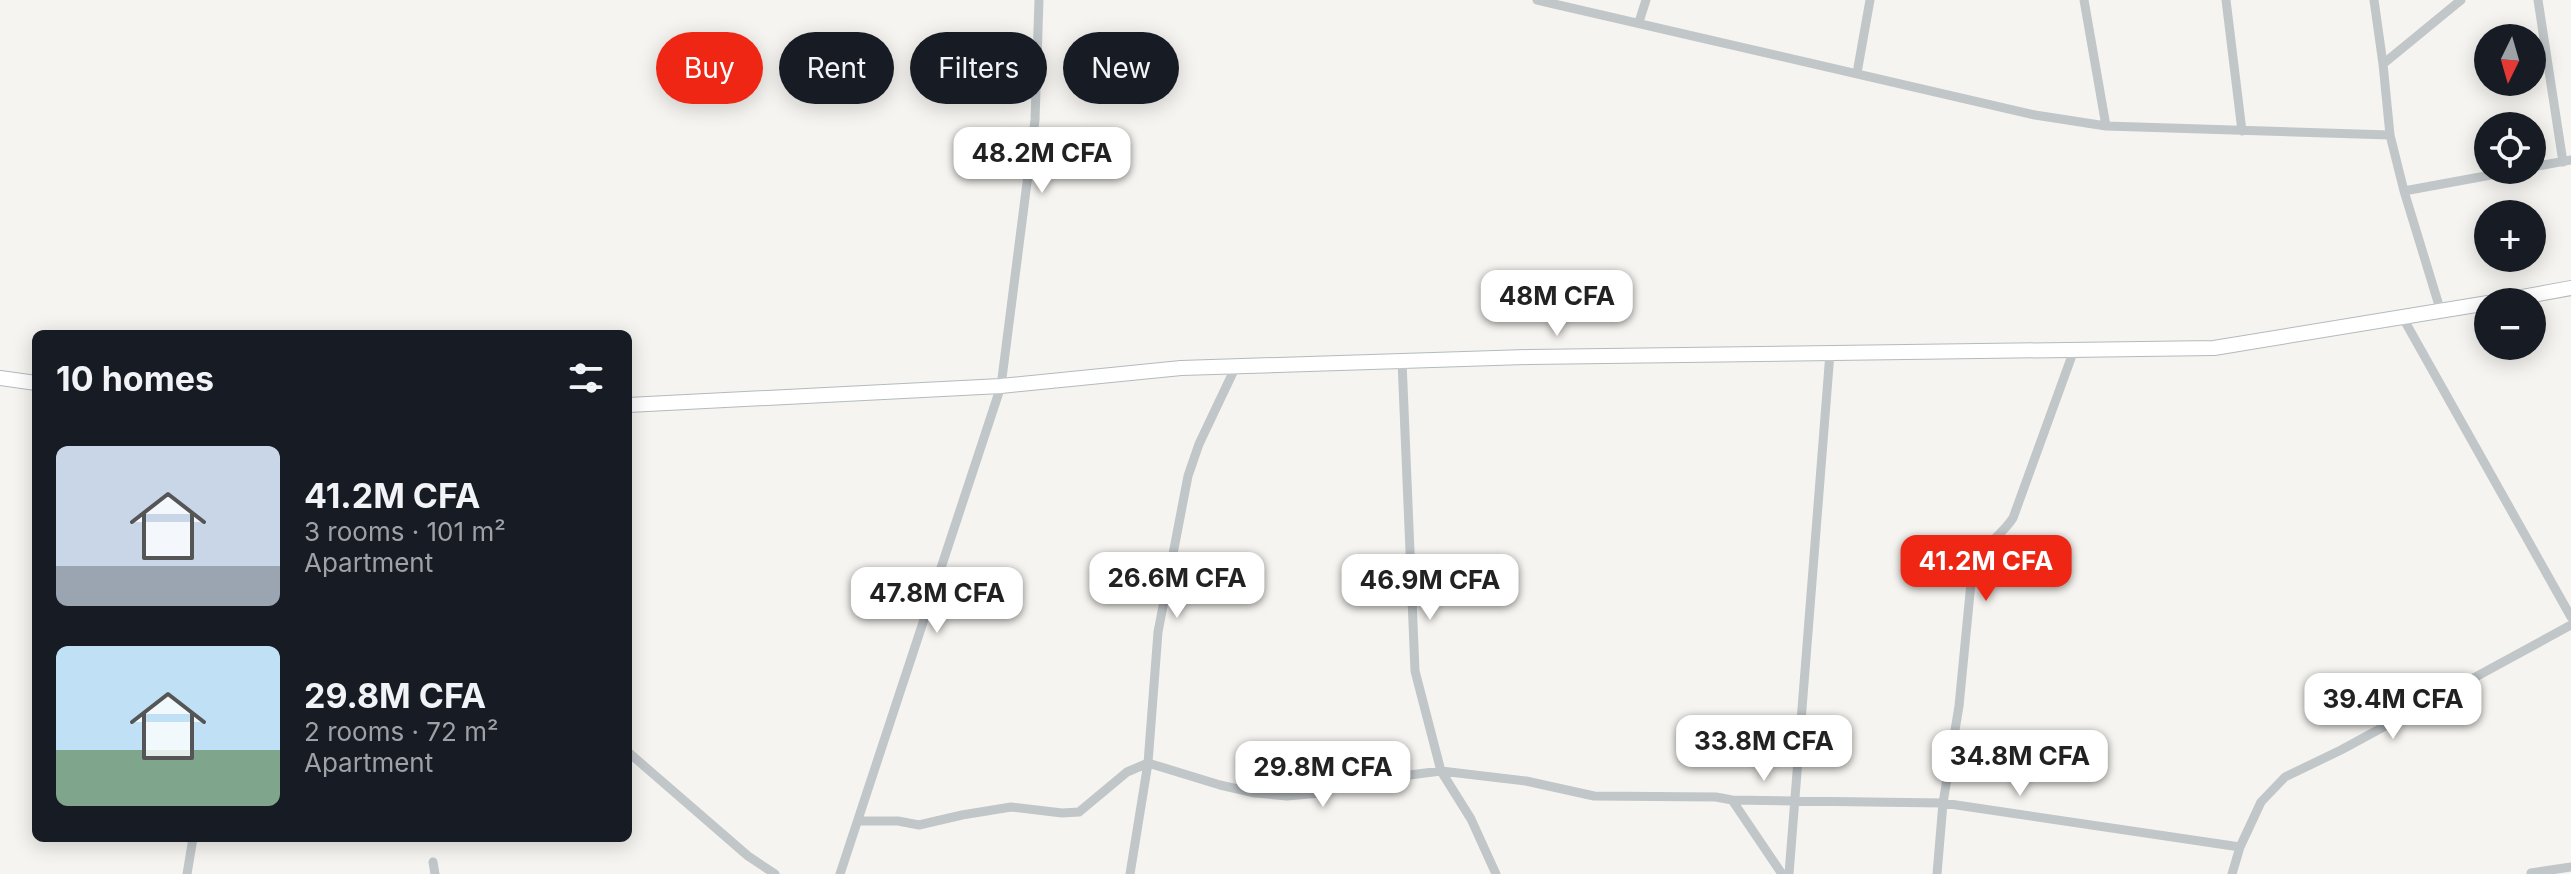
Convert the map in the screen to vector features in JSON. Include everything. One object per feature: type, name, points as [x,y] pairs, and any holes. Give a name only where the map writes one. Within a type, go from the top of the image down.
[{"type":"street","points":[[840,874],[1001,386],[1035,120],[1039,0]]},
{"type":"street","points":[[1537,0],[2035,115],[2106,126],[2390,135]]},
{"type":"street","points":[[1639,22],[1646,0]]},
{"type":"street","points":[[1857,73],[1870,0]]},
{"type":"street","points":[[2084,0],[2106,126]]},
{"type":"street","points":[[2226,0],[2242,131]]},
{"type":"street","points":[[2374,0],[2390,135],[2441,312]]},
{"type":"street","points":[[2383,64],[2461,0]]},
{"type":"street","points":[[2538,0],[2567,161],[2546,165]]},
{"type":"street","points":[[2404,191],[2474,178]]},
{"type":"street","points":[[2546,293],[2571,288]]},
{"type":"street","points":[[632,405],[1001,386],[1181,368],[1236,366],[2214,348],[2474,306]]},
{"type":"street","points":[[2403,318],[2571,617]]},
{"type":"street","points":[[1937,874],[1943,803],[1959,706],[1973,562],[2013,518],[2074,350]]},
{"type":"street","points":[[1789,874],[1830,353]]},
{"type":"street","points":[[1402,361],[1415,671],[1441,771],[1471,819],[1496,874]]},
{"type":"street","points":[[1130,874],[1148,763],[1158,632],[1188,476],[1199,444],[1236,366]]},
{"type":"street","points":[[0,378],[32,382]]},
{"type":"street","points":[[2232,874],[2240,847],[2261,802],[2285,777],[2341,750],[2571,625]]},
{"type":"street","points":[[632,755],[748,856],[775,874]]},
{"type":"street","points":[[858,821],[898,821],[919,825],[1011,807],[1079,812],[1127,772],[1148,763],[1232,788],[1287,796],[1321,793],[1339,784],[1441,771],[1526,781],[1594,796],[1943,803],[2240,847]]},
{"type":"street","points":[[1732,800],[1782,874]]},
{"type":"street","points":[[187,874],[192,842]]},
{"type":"street","points":[[433,862],[435,874]]},
{"type":"street","points":[[2531,873],[2571,867]]}]
